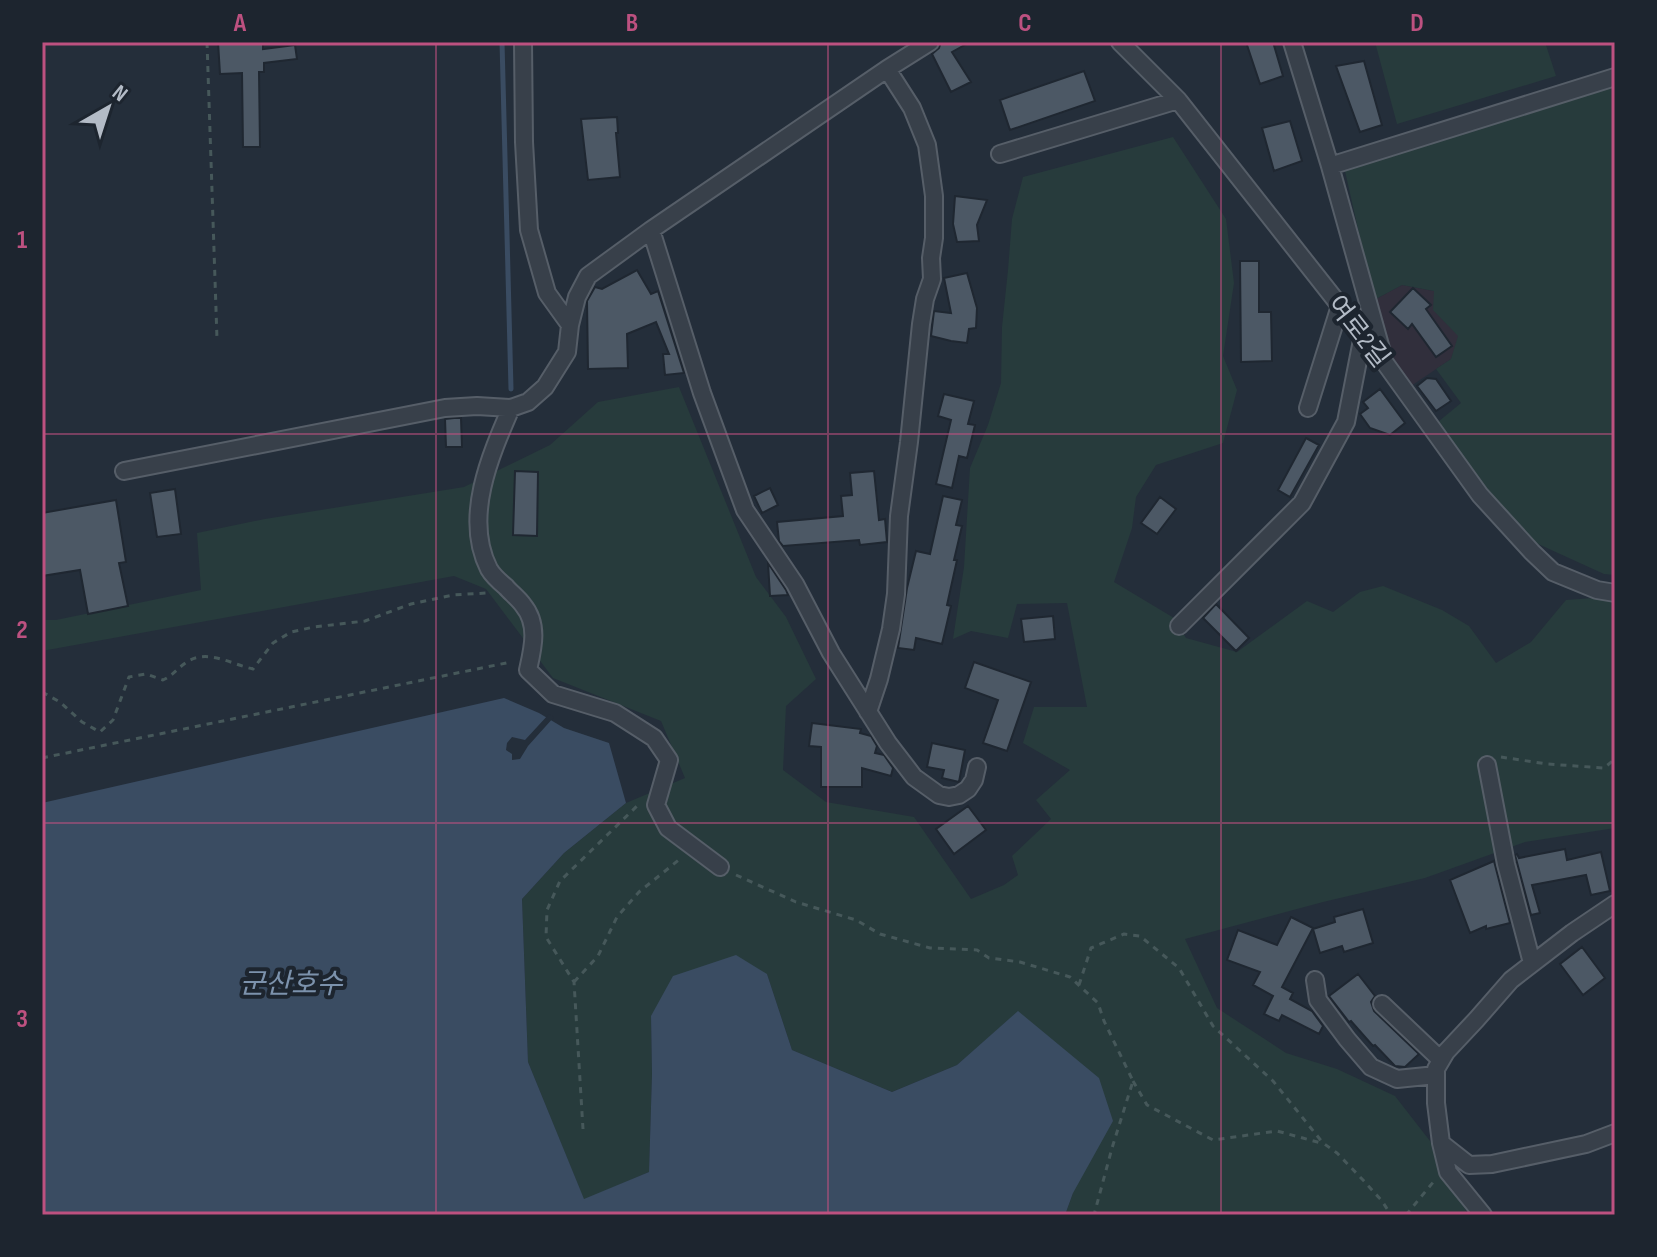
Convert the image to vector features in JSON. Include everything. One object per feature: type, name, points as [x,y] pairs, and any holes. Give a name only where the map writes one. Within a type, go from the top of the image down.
[{"type":"street","points":[[523,42],[529,230],[547,293],[570,325]]},
{"type":"street","points":[[124,471],[445,408],[511,408],[528,402],[545,387],[567,352],[577,297],[588,276],[930,42]]},
{"type":"street","name":"여로2길","points":[[1120,42],[1178,100],[1385,363],[1480,495],[1553,572],[1597,590],[1615,593]]},
{"type":"street","points":[[1292,42],[1385,363]]},
{"type":"street","points":[[868,712],[879,679],[895,606],[899,516],[921,324],[932,279],[934,238],[934,196],[927,145],[912,108],[887,69]]},
{"type":"street","points":[[1330,166],[1615,77]]},
{"type":"street","points":[[1000,154],[1178,100]]},
{"type":"street","points":[[651,230],[702,393],[745,510],[795,584],[831,653],[914,777],[939,795],[949,797],[968,789],[977,767]]},
{"type":"street","points":[[1308,408],[1340,306]]},
{"type":"street","points":[[1179,626],[1302,503],[1346,422],[1363,335]]},
{"type":"street","points":[[511,408],[492,451],[478,522],[481,548],[490,571],[525,606],[531,618],[534,642],[528,670],[553,694],[615,713],[654,738],[669,760],[656,805],[668,828],[720,867]]},
{"type":"street","points":[[1487,765],[1506,864],[1532,963]]},
{"type":"street","points":[[1483,1215],[1448,1172],[1436,1103],[1438,1068],[1446,1052],[1511,980],[1615,904]]},
{"type":"street","points":[[1315,980],[1318,1000],[1371,1067],[1397,1079],[1438,1068]]},
{"type":"street","points":[[1382,1004],[1438,1068]]},
{"type":"street","points":[[1441,1143],[1469,1165],[1492,1164],[1586,1144],[1615,1133]]},
{"type":"path","points":[[207,42],[217,339]]},
{"type":"path","points":[[42,692],[100,732],[113,720],[129,677],[146,674],[163,680],[186,662],[207,656],[253,669],[273,643],[291,632],[365,621],[411,604],[453,595],[494,592],[504,585]]},
{"type":"path","points":[[42,758],[531,659]]},
{"type":"path","points":[[1487,765],[1502,757],[1604,768],[1615,759]]},
{"type":"path","points":[[583,1129],[574,982],[546,937],[547,910],[560,881],[646,798]]},
{"type":"path","points":[[574,982],[598,956],[617,917],[639,892],[682,858]]},
{"type":"path","points":[[720,867],[796,902],[856,920],[880,934],[930,948],[977,950],[989,958],[1020,962],[1070,977],[1098,1003],[1147,1105],[1213,1140],[1277,1131],[1323,1143]]},
{"type":"path","points":[[1079,985],[1091,948],[1124,934],[1140,936],[1179,968],[1213,1026],[1273,1081],[1323,1143],[1363,1180],[1391,1215]]},
{"type":"path","points":[[1094,1215],[1133,1081]]},
{"type":"path","points":[[1406,1215],[1439,1175],[1445,1162]]},
{"type":"shaded area","points":[[1402,285],[1434,291],[1434,310],[1459,336],[1451,359],[1411,386],[1394,359],[1374,300]]},
{"type":"green space","points":[[1375,42],[1545,42],[1556,76],[1397,124]]},
{"type":"green space","points":[[1615,85],[1615,575],[1604,574],[1536,543],[1496,501],[1438,422],[1461,403],[1436,369],[1451,359],[1458,336],[1433,310],[1434,291],[1402,285],[1374,300],[1345,171],[1438,138]]},
{"type":"green space","points":[[1173,137],[1226,219],[1234,283],[1223,356],[1237,390],[1223,443],[1156,465],[1136,497],[1132,528],[1114,582],[1174,618],[1186,638],[1237,652],[1307,601],[1333,612],[1360,592],[1383,586],[1442,610],[1469,626],[1496,663],[1531,642],[1566,600],[1593,598],[1615,601],[1615,828],[1525,842],[1425,878],[1185,939],[1217,1008],[1286,1053],[1337,1069],[1395,1096],[1430,1141],[1468,1215],[1065,1215],[1073,1193],[1018,1012],[957,1065],[892,1092],[792,1050],[767,974],[651,1016],[649,1172],[584,1200],[528,1062],[522,899],[564,853],[626,803],[685,778],[661,721],[553,678],[486,589],[454,576],[42,651],[42,620],[56,620],[201,590],[197,533],[464,487],[550,445],[598,402],[679,387],[756,577],[786,617],[816,679],[786,706],[783,770],[826,802],[914,817],[971,899],[1004,885],[1018,875],[1012,856],[1051,819],[1036,800],[1070,770],[1023,743],[1034,707],[1087,707],[1067,603],[1017,604],[1008,638],[971,631],[953,639],[964,567],[970,468],[1001,383],[1002,327],[1012,219],[1023,177]]},
{"type":"water","name":"군산호수","points":[[504,698],[564,728],[609,743],[626,803],[564,853],[522,899],[528,1062],[584,1199],[649,1172],[651,1016],[673,976],[736,955],[767,974],[792,1050],[892,1092],[957,1065],[1018,1011],[1099,1078],[1113,1121],[1073,1193],[1065,1215],[42,1215],[42,803]]},
{"type":"pier","points":[[549,714],[554,717],[520,759],[512,760],[512,754],[506,750],[507,743],[512,737],[525,740]]},
{"type":"building","points":[[218,42],[263,42],[263,49],[295,45],[297,59],[264,63],[264,72],[259,72],[260,147],[243,147],[242,73],[220,74]]},
{"type":"building","points":[[941,42],[970,42],[952,52],[971,82],[951,92],[932,54]]},
{"type":"building","points":[[1246,42],[1273,42],[1283,76],[1260,84]]},
{"type":"building","points":[[1364,61],[1382,125],[1360,132],[1336,66]]},
{"type":"building","points":[[1084,71],[1095,101],[1010,130],[1000,100]]},
{"type":"building","points":[[617,117],[620,177],[588,180],[581,119]]},
{"type":"building","points":[[1290,121],[1302,161],[1274,171],[1262,128]]},
{"type":"building","points":[[955,196],[987,200],[977,225],[979,241],[957,242],[953,224]]},
{"type":"building","points":[[1240,261],[1259,261],[1259,312],[1271,312],[1272,361],[1241,362]]},
{"type":"building","points":[[637,270],[651,294],[658,291],[684,373],[665,375],[663,354],[669,354],[656,322],[627,334],[628,368],[588,369],[587,301],[595,287],[602,289]]},
{"type":"building","points":[[967,273],[977,308],[976,328],[969,329],[967,343],[931,336],[934,311],[951,313],[944,278]]},
{"type":"building","points":[[1413,288],[1431,305],[1426,309],[1452,346],[1436,357],[1412,324],[1408,329],[1390,312]]},
{"type":"building","points":[[1427,378],[1436,379],[1451,401],[1436,411],[1417,386]]},
{"type":"building","points":[[1380,389],[1405,423],[1390,435],[1370,428],[1360,414],[1368,408],[1363,402]]},
{"type":"building","points":[[944,394],[974,401],[968,424],[975,425],[967,458],[959,456],[952,488],[936,484],[951,420],[938,416]]},
{"type":"building","points":[[461,418],[462,447],[446,447],[445,419]]},
{"type":"building","points":[[1306,438],[1319,445],[1290,497],[1278,490]]},
{"type":"building","points":[[515,471],[538,472],[537,536],[513,535]]},
{"type":"building","points":[[874,471],[879,520],[885,519],[887,542],[860,545],[859,540],[783,546],[779,541],[777,522],[843,516],[841,496],[852,495],[850,473]]},
{"type":"building","points":[[770,488],[778,505],[762,513],[754,496]]},
{"type":"building","points":[[175,489],[181,534],[157,537],[150,493]]},
{"type":"building","points":[[943,496],[962,500],[956,525],[962,526],[947,605],[951,606],[942,644],[916,638],[914,650],[898,648],[916,551],[930,554]]},
{"type":"building","points":[[1160,497],[1176,509],[1157,534],[1141,523]]},
{"type":"building","points":[[116,500],[126,562],[119,563],[128,606],[88,614],[80,570],[42,576],[42,513]]},
{"type":"building","points":[[768,563],[786,590],[788,595],[770,596]]},
{"type":"building","points":[[1216,604],[1249,638],[1236,651],[1203,618]]},
{"type":"building","points":[[1053,616],[1055,639],[1024,642],[1021,619]]},
{"type":"building","points":[[974,662],[1031,682],[1007,751],[983,743],[998,700],[965,688]]},
{"type":"building","points":[[812,723],[861,729],[860,733],[871,736],[877,746],[875,753],[884,755],[893,768],[891,776],[862,768],[862,787],[821,787],[821,747],[809,746]]},
{"type":"building","points":[[932,743],[965,750],[959,782],[942,778],[944,770],[927,767]]},
{"type":"building","points":[[968,806],[986,830],[954,854],[936,829]]},
{"type":"building","points":[[1565,849],[1567,860],[1601,852],[1610,891],[1591,895],[1586,875],[1532,885],[1540,913],[1531,915],[1515,855],[1519,858]]},
{"type":"building","points":[[1494,861],[1510,923],[1486,929],[1486,926],[1470,933],[1450,880]]},
{"type":"building","points":[[1363,909],[1373,943],[1344,952],[1342,946],[1320,953],[1313,929],[1335,922],[1334,917]]},
{"type":"building","points":[[1291,917],[1313,928],[1282,987],[1293,993],[1290,999],[1312,1011],[1323,1026],[1319,1034],[1282,1015],[1279,1021],[1264,1014],[1273,996],[1253,985],[1260,972],[1227,960],[1238,930],[1277,945]]},
{"type":"building","points":[[1582,947],[1605,978],[1583,995],[1560,964]]},
{"type":"building","points":[[1358,974],[1375,996],[1371,1002],[1374,1011],[1419,1054],[1405,1067],[1395,1066],[1373,1046],[1329,996]]},
{"type":"waterway","points":[[502,42],[511,389]]}]
